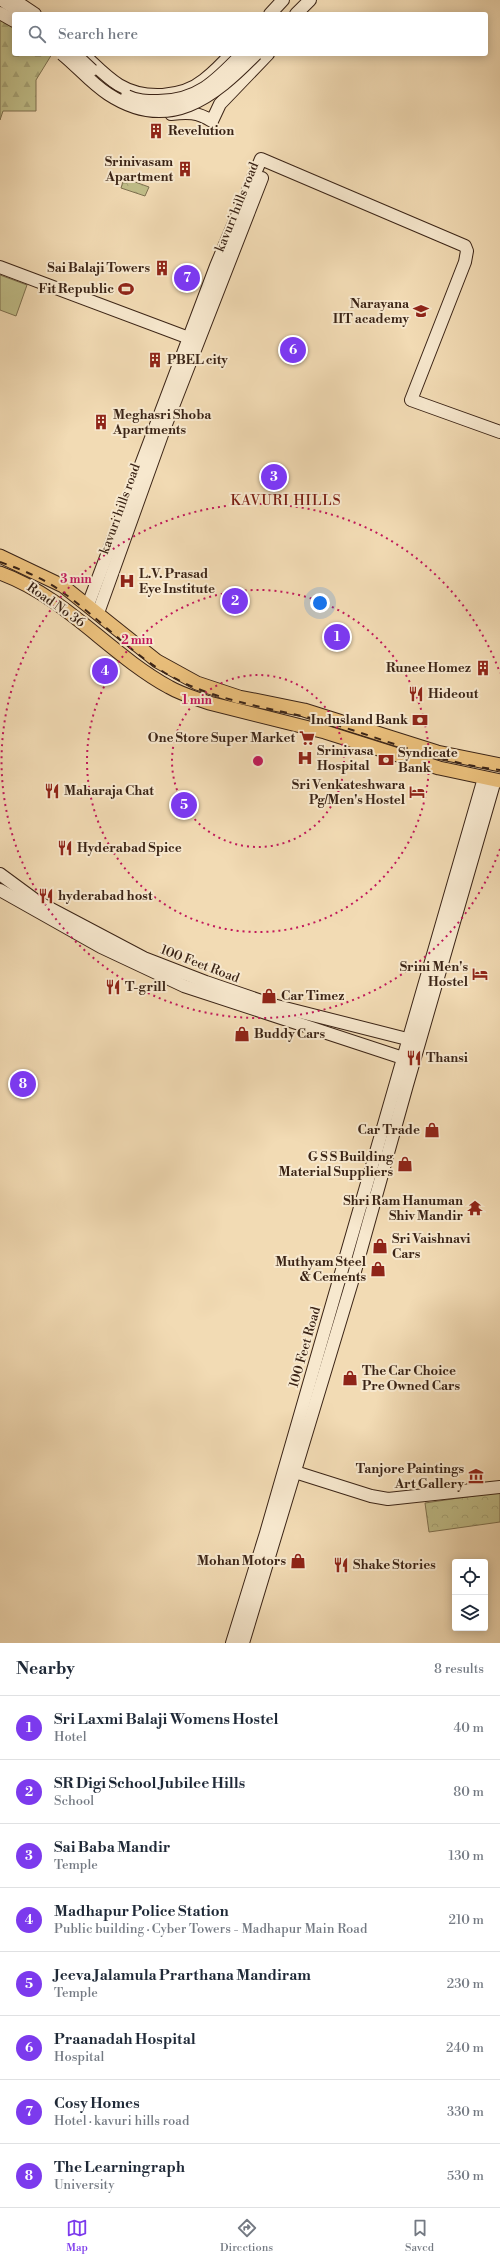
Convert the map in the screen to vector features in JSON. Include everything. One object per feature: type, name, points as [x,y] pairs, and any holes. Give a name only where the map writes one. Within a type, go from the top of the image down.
[{"type":"main road","points":[[2,0],[20,12]]},
{"type":"main road","points":[[14,0],[32,12]]},
{"type":"main road","points":[[272,12],[283,0]]},
{"type":"main road","points":[[281,12],[292,0]]},
{"type":"main road","points":[[298,12],[310,0]]},
{"type":"main road","points":[[308,12],[320,0]]},
{"type":"main road","points":[[0,7],[12,15]]},
{"type":"main road","points":[[0,13],[12,20]]},
{"type":"main road","points":[[57,56],[102,97],[123,108],[154,114],[190,112],[200,113],[212,120],[220,104],[266,56]]},
{"type":"main road","points":[[64,56],[108,94],[127,105],[146,110],[162,110],[188,106],[206,98],[220,89],[254,56]]},
{"type":"main road","points":[[77,56],[111,88],[131,98],[145,101],[187,98],[206,88],[240,56]]},
{"type":"main road","points":[[85,56],[106,75],[130,90],[157,95],[186,90],[203,80],[229,56]]},
{"type":"main road","points":[[174,93],[204,107],[215,114]]},
{"type":"main road","name":"kavuri hills road","points":[[93,609],[193,340],[265,161],[465,246],[467,251],[464,262],[411,400],[500,432]]},
{"type":"main road","points":[[0,267],[193,340]]},
{"type":"main road","name":"Road No 36","points":[[0,556],[62,586],[157,660],[197,683],[240,697],[304,710],[437,752],[500,765]]},
{"type":"main road","name":"Road No 36","points":[[0,573],[24,582],[36,589],[158,680],[190,696],[209,703],[325,732],[438,768],[493,780]]},
{"type":"main road","points":[[408,1039],[493,780]]},
{"type":"main road","points":[[420,1042],[493,780]]},
{"type":"main road","name":"100 Feet Road","points":[[0,874],[38,902],[144,958],[206,982],[273,1005],[420,1042],[408,1059],[232,1643]]},
{"type":"main road","name":"100 Feet Road","points":[[0,890],[101,947],[184,986],[408,1059]]},
{"type":"main road","name":"100 Feet Road","points":[[243,1643],[354,1275],[408,1059],[408,1039]]},
{"type":"main road","points":[[295,1472],[371,1496],[388,1499],[500,1487]]},
{"type":"green space","points":[[0,18],[12,26],[12,56],[51,56],[36,80],[36,111],[3,111],[0,120]]},
{"type":"green space","points":[[124,178],[149,187],[145,196],[121,188]]},
{"type":"green space","points":[[0,275],[27,285],[16,316],[0,310]]},
{"type":"green space","points":[[500,1492],[500,1522],[429,1532],[425,1503]]},
{"type":"railway","points":[[0,562],[34,575],[50,584],[77,603],[149,662],[180,681],[200,690],[240,702],[323,721],[454,762],[500,770]]},
{"type":"place","name":"Revelution","points":[[156,131]]},
{"type":"place","name":"Srinivasam Apartment","points":[[185,169]]},
{"type":"place","name":"Sai Balaji Towers","points":[[162,268]]},
{"type":"place","name":"Cosy Homes","points":[[187,278]]},
{"type":"place","name":"Fit Republic","points":[[126,289]]},
{"type":"place","name":"Narayana IIT academy","points":[[421,311]]},
{"type":"place","name":"Praanadah Hospital","points":[[293,350]]},
{"type":"place","name":"PBEL city","points":[[155,360]]},
{"type":"place","name":"Meghasri Shoba Apartments","points":[[101,422]]},
{"type":"place","name":"Sai Baba Mandir","points":[[274,477]]},
{"type":"place","name":"L.V. Prasad Eye Institute","points":[[127,581]]},
{"type":"place","name":"SR Digi School Jubilee Hills","points":[[235,601]]},
{"type":"place","name":"Sri Laxmi Balaji Womens Hostel","points":[[337,637]]},
{"type":"place","name":"Runee Homez","points":[[483,668]]},
{"type":"place","name":"Madhapur Police Station","points":[[105,671]]},
{"type":"place","name":"Hideout","points":[[416,694]]},
{"type":"place","name":"Indusland Bank","points":[[420,720]]},
{"type":"place","name":"One Store Super Market","points":[[307,738]]},
{"type":"place","name":"Srinivasa Hospital","points":[[305,758]]},
{"type":"place","name":"Syndicate Bank","points":[[386,760]]},
{"type":"place","name":"Maharaja Chat","points":[[52,791]]},
{"type":"place","name":"Sri Venkateshwara Pg/Men's Hostel","points":[[417,792]]},
{"type":"place","name":"Jeeva Jalamula Prarthana Mandiram","points":[[184,805]]},
{"type":"place","name":"Hyderabad Spice","points":[[65,848]]},
{"type":"place","name":"hyderabad host","points":[[46,896]]},
{"type":"place","name":"Srini Men's Hostel","points":[[480,974]]},
{"type":"place","name":"T-grill","points":[[113,987]]},
{"type":"place","name":"Car Timez","points":[[269,996]]},
{"type":"place","name":"Buddy Cars","points":[[242,1034]]},
{"type":"place","name":"Thansi","points":[[414,1058]]},
{"type":"place","name":"The Learningraph","points":[[23,1084]]},
{"type":"place","name":"Car Trade","points":[[432,1130]]},
{"type":"place","name":"G S S Building Material Suppliers","points":[[405,1164]]},
{"type":"place","name":"Shri Ram Hanuman Shiv Mandir","points":[[475,1208]]},
{"type":"place","name":"Sri Vaishnavi Cars","points":[[380,1246]]},
{"type":"place","name":"Muthyam Steel & Cements","points":[[378,1269]]},
{"type":"place","name":"The Car Choice Pre Owned Cars","points":[[350,1378]]},
{"type":"place","name":"Tanjore Paintings Art Gallery","points":[[476,1476]]},
{"type":"place","name":"Mohan Motors","points":[[298,1561]]},
{"type":"place","name":"Shake Stories","points":[[341,1565]]},
{"type":"district","name":"KAVURI HILLS","points":[[286,501]]}]
